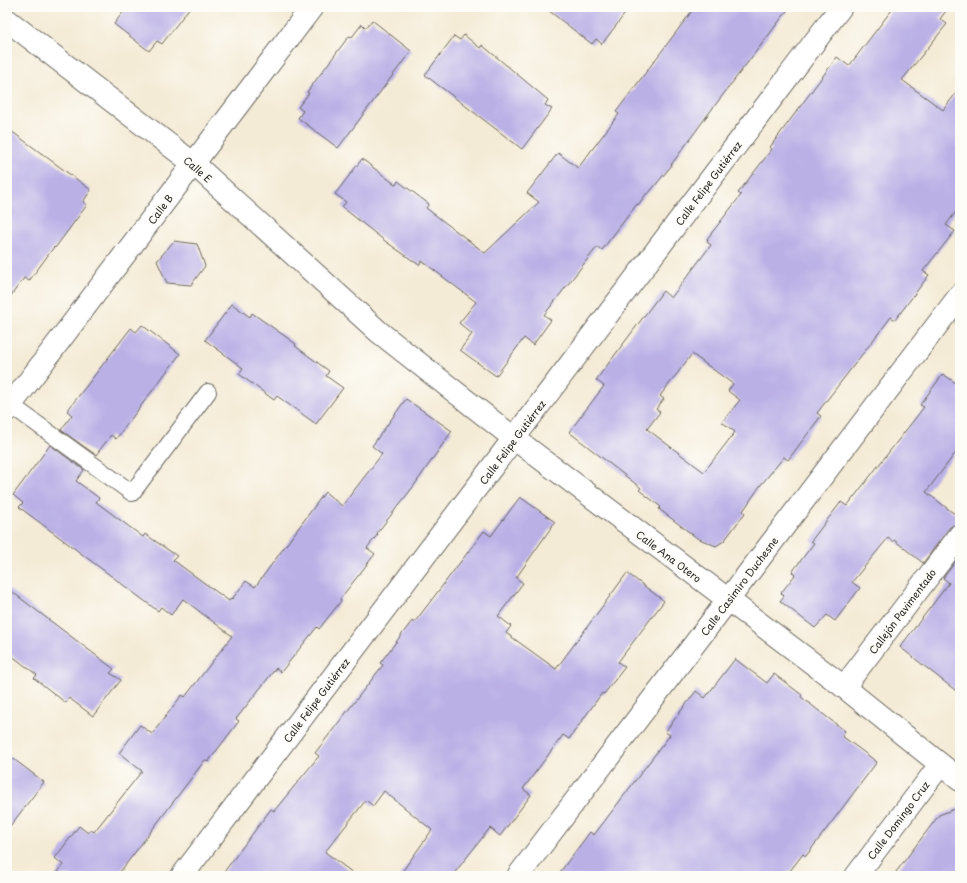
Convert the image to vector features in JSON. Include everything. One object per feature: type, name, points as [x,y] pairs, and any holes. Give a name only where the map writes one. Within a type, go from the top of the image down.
[{"type":"street","name":"Calle B","points":[[9,408],[312,7]]},
{"type":"street","name":"Calle Felipe Gutiérrez","points":[[182,876],[842,7]]},
{"type":"street","name":"Calle E","points":[[7,20],[194,164],[379,332]]},
{"type":"street","name":"Calle Casimiro Duchesne","points":[[518,876],[960,295]]},
{"type":"street","name":"Calle Ana Otero","points":[[379,332],[515,439],[844,688],[960,780]]},
{"type":"street","name":"Callejón Pavimentado","points":[[844,688],[960,535]]},
{"type":"street","name":"Calle Domingo Cruz","points":[[856,876],[940,765]]},
{"type":"lane","points":[[9,408],[132,494],[208,392]]},
{"type":"building","points":[[127,7],[190,7],[162,44],[157,41],[149,51],[114,24]]},
{"type":"building","points":[[544,7],[630,7],[602,44],[596,39],[592,44]]},
{"type":"building","points":[[695,7],[790,7],[706,117],[672,165],[648,194],[647,193],[638,205],[637,204],[602,250],[597,247],[544,315],[551,320],[533,345],[524,338],[496,376],[460,350],[472,334],[459,323],[476,302],[422,261],[419,265],[385,241],[342,207],[346,202],[335,194],[362,159],[396,185],[398,181],[429,204],[426,208],[485,253],[539,202],[527,193],[558,153],[578,168],[619,114],[616,112]]},
{"type":"building","points":[[894,7],[949,7],[940,19],[947,24],[902,80],[943,110],[960,88],[960,206],[946,225],[955,231],[923,271],[929,275],[895,320],[891,317],[817,413],[821,416],[788,460],[784,457],[760,486],[743,511],[745,513],[724,541],[716,546],[697,538],[659,509],[661,507],[639,490],[641,488],[569,432],[604,386],[596,380],[663,291],[671,298],[711,245],[707,242],[707,239],[741,195],[738,193],[772,149],[770,147],[837,57],[849,66]],"holes":[[[692,354],[733,384],[728,391],[740,400],[722,422],[735,432],[704,472],[647,429],[660,412],[656,409],[664,399],[660,396]]]},
{"type":"building","points":[[372,20],[411,51],[338,148],[298,118],[303,111],[298,107],[309,93],[307,92],[349,36],[352,37],[362,24],[366,28]]},
{"type":"building","points":[[464,35],[480,48],[482,45],[548,100],[545,105],[552,109],[522,149],[425,75],[454,36],[460,40]]},
{"type":"building","points":[[7,128],[91,190],[83,202],[87,205],[55,248],[54,247],[29,281],[24,278],[7,301]]},
{"type":"building","points":[[174,241],[197,244],[205,266],[191,285],[167,283],[157,261]]},
{"type":"building","points":[[232,304],[250,317],[252,313],[296,344],[295,346],[329,371],[326,376],[343,388],[316,424],[277,396],[274,400],[239,374],[243,368],[205,340]]},
{"type":"building","points":[[142,325],[180,354],[116,439],[111,435],[96,455],[61,430],[72,415],[67,411],[131,328],[136,332]]},
{"type":"building","points":[[943,374],[960,386],[960,447],[926,492],[960,518],[960,523],[950,527],[923,563],[894,540],[893,542],[888,538],[852,582],[860,588],[835,621],[827,615],[815,628],[780,601],[784,596],[781,593],[795,575],[792,572],[814,543],[811,541],[841,502],[847,506],[924,407],[920,405]]},
{"type":"building","points":[[406,399],[452,431],[413,487],[367,548],[375,554],[340,599],[341,601],[319,629],[317,627],[281,672],[276,668],[236,719],[239,721],[208,762],[205,760],[117,876],[55,876],[63,865],[55,858],[79,826],[88,833],[91,830],[94,832],[142,771],[119,753],[140,725],[152,734],[182,695],[185,697],[232,636],[183,599],[171,615],[161,607],[158,611],[19,507],[23,503],[13,495],[50,445],[84,470],[76,481],[99,498],[96,502],[143,537],[145,534],[177,556],[173,560],[229,601],[246,581],[255,587],[325,492],[342,506],[382,454],[372,446]]},
{"type":"building","points":[[520,497],[555,522],[516,578],[523,583],[498,616],[511,626],[506,633],[556,669],[627,573],[664,601],[618,662],[625,667],[604,694],[602,693],[569,739],[563,735],[523,789],[531,795],[500,836],[490,828],[452,876],[399,876],[432,830],[384,791],[373,806],[366,800],[325,852],[357,876],[221,876],[271,809],[274,811],[319,756],[315,753],[383,665],[380,663],[412,621],[414,623],[484,531],[491,536]]},
{"type":"building","points":[[960,556],[960,694],[900,647],[949,583],[943,578]]},
{"type":"building","points":[[7,588],[114,669],[110,673],[121,680],[93,716],[69,698],[66,703],[34,678],[37,675],[7,652]]},
{"type":"building","points":[[735,659],[767,683],[774,674],[845,731],[842,736],[877,762],[806,856],[803,854],[786,876],[557,876],[590,832],[594,835],[670,735],[665,732],[696,691],[705,698]]},
{"type":"building","points":[[7,754],[44,782],[7,830]]},
{"type":"building","points":[[960,807],[960,876],[893,876],[939,815]]}]
